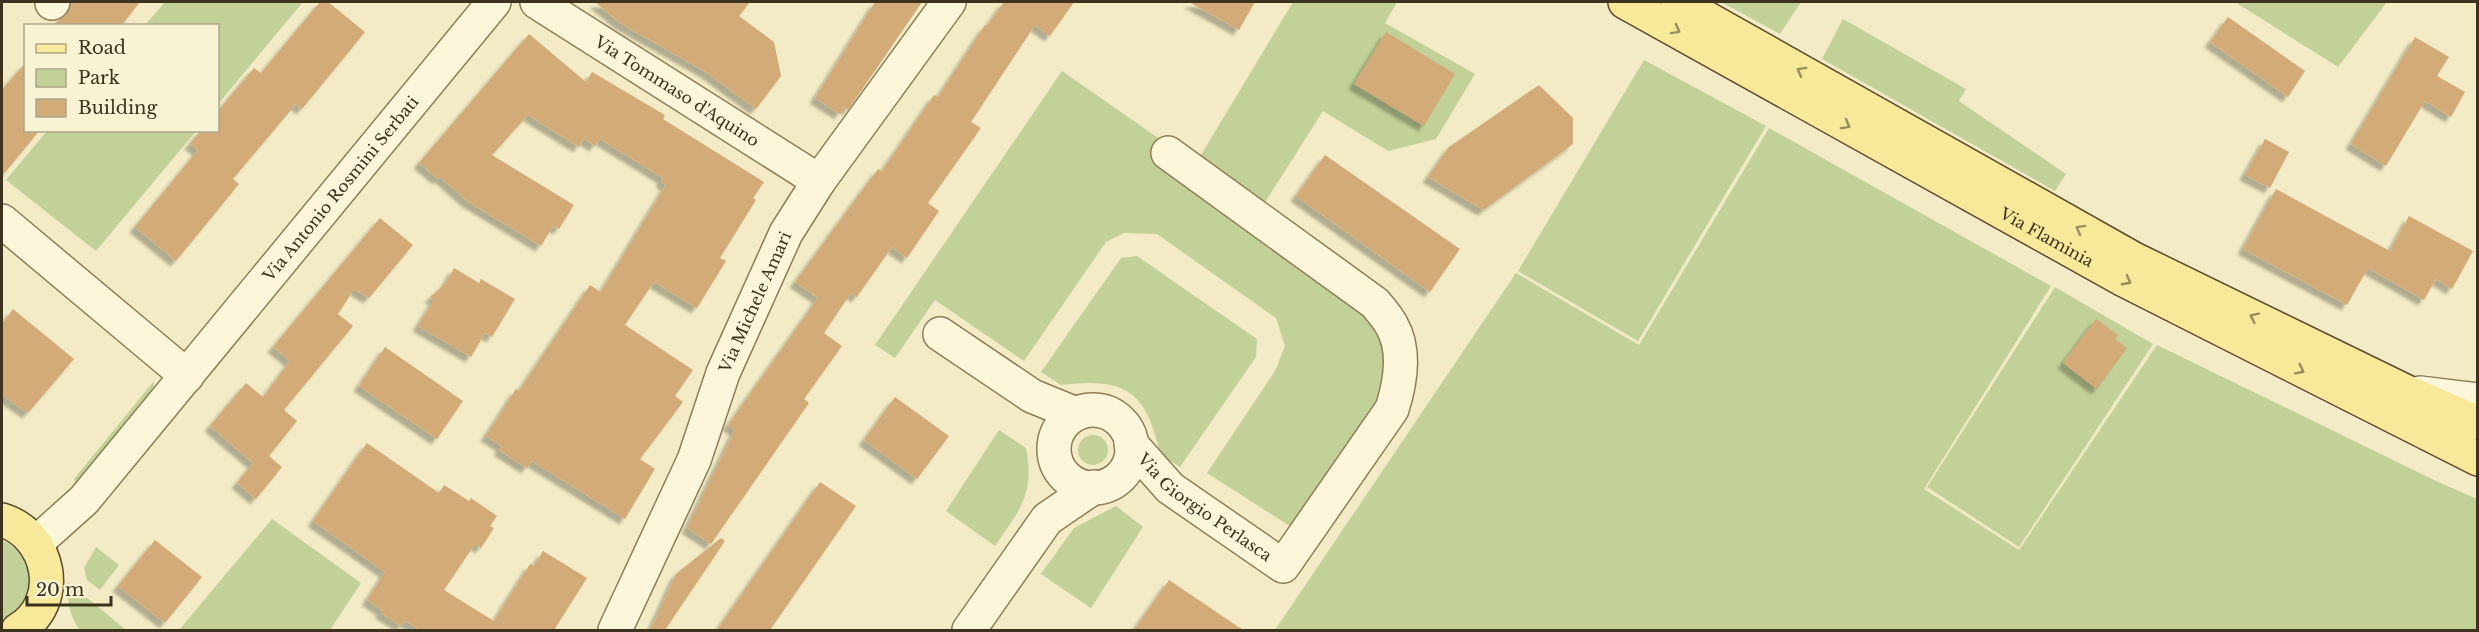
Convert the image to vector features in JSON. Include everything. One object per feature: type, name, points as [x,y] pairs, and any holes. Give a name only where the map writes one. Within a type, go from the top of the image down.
[{"type":"main road","name":"Via Flaminia","points":[[1625,2],[2124,280],[2478,459]]},
{"type":"main road","name":"Via Flaminia","points":[[1678,2],[2134,259],[2407,392],[2478,423]]},
{"type":"main road","points":[[2,520],[25,531],[36,543],[44,557],[47,573],[50,617],[34,616],[18,630]]},
{"type":"street","name":"Via Antonio Rosmini Serbati","points":[[36,543],[84,500],[494,2]]},
{"type":"street","name":"Via Tommaso d'Aquino","points":[[537,2],[819,181]]},
{"type":"street","name":"Via Michele Amari","points":[[615,630],[694,460],[723,373],[786,233],[819,181],[949,2]]},
{"type":"street","name":"Via Giorgio Perlasca","points":[[1047,519],[1056,451],[1066,421],[1076,414],[1089,410],[1102,411],[1114,416],[1124,425],[1131,444],[1170,488],[1283,566],[1392,409],[1400,386],[1401,358],[1393,327],[1375,303],[1168,153]]},
{"type":"street","points":[[2,221],[140,334],[187,376]]},
{"type":"street","name":"Via Giorgio Perlasca","points":[[940,334],[1032,396],[1076,414]]},
{"type":"street","points":[[2407,392],[2478,400]]},
{"type":"street","name":"Via Giorgio Perlasca","points":[[1032,396],[1067,477],[1078,484],[1105,483]]},
{"type":"street","name":"Via Giorgio Perlasca","points":[[969,630],[1047,519],[1123,473],[1130,462],[1131,444]]},
{"type":"street","points":[[1105,483],[1170,488]]},
{"type":"green space","points":[[165,2],[303,2],[219,103],[219,24],[146,24]]},
{"type":"green space","points":[[1293,2],[1397,2],[1385,23],[1475,74],[1436,139],[1388,151],[1323,111],[1262,207],[1198,160]]},
{"type":"green space","points":[[1721,2],[1801,2],[1780,34]]},
{"type":"green space","points":[[2235,2],[2387,2],[2338,67]]},
{"type":"green space","points":[[1843,19],[1966,89],[1959,101],[2066,174],[2055,191],[1822,59]]},
{"type":"green space","points":[[1644,60],[1766,126],[1638,341],[1518,271]]},
{"type":"green space","points":[[1062,71],[1164,142],[1153,163],[1365,309],[1381,330],[1388,361],[1381,407],[1296,530],[1207,473],[1275,371],[1285,346],[1276,318],[1157,234],[1124,233],[1106,242],[1024,361],[935,300],[895,358],[875,345]]},
{"type":"green space","points":[[1769,128],[2051,286],[1924,489],[2019,550],[2157,345],[2477,499],[2477,630],[1275,630],[1516,273],[1639,345]]},
{"type":"green space","points":[[46,132],[195,132],[96,251],[6,180]]},
{"type":"green space","points":[[1137,256],[1257,339],[1256,357],[1180,467],[1160,454],[1148,416],[1140,402],[1130,393],[1102,384],[1061,385],[1041,372],[1121,258]]},
{"type":"green space","points":[[2055,287],[2153,344],[2019,547],[1927,487]]},
{"type":"green space","points":[[154,381],[153,392],[78,486],[74,479]]},
{"type":"green space","points":[[999,430],[1026,448],[1028,477],[1027,489],[1018,511],[995,546],[946,511]]},
{"type":"green space","points":[[1093,435],[1104,439],[1108,450],[1104,461],[1093,465],[1082,461],[1078,450],[1082,439]]},
{"type":"green space","points":[[1116,506],[1143,527],[1091,608],[1041,574],[1074,528]]},
{"type":"green space","points":[[272,519],[361,583],[330,630],[179,630]]},
{"type":"green space","points":[[2,540],[14,547],[22,557],[29,580],[23,603],[14,613],[2,620]]},
{"type":"green space","points":[[96,547],[119,565],[100,590],[87,580],[84,568]]},
{"type":"green space","points":[[68,582],[126,630],[80,630],[73,619],[70,608]]},
{"type":"building","points":[[71,2],[140,2],[123,24],[54,24],[66,15]]},
{"type":"building","points":[[320,2],[328,2],[365,32],[302,109],[296,104],[233,179],[239,184],[176,261],[135,227],[198,150],[190,144],[199,132],[219,132],[219,110],[254,68],[261,73]]},
{"type":"building","points":[[595,2],[750,2],[739,16],[774,42],[781,76],[756,109],[706,72],[620,23]]},
{"type":"building","points":[[875,2],[922,2],[848,110],[844,107],[840,114],[815,98]]},
{"type":"building","points":[[1002,2],[1074,2],[1050,36],[1035,25],[971,122],[981,128],[928,203],[939,211],[907,258],[892,247],[857,297],[851,293],[824,333],[842,346],[804,399],[809,403],[711,544],[687,528],[735,430],[728,425],[818,298],[795,282],[878,169],[882,171],[934,95],[938,97]]},
{"type":"building","points":[[1189,2],[1255,2],[1239,30]]},
{"type":"building","points":[[2228,17],[2305,71],[2288,97],[2210,42]]},
{"type":"building","points":[[1386,32],[1455,74],[1424,126],[1354,84]]},
{"type":"building","points":[[529,34],[586,82],[592,72],[665,115],[663,119],[764,182],[753,198],[756,200],[720,258],[726,261],[697,308],[654,282],[625,325],[693,370],[675,396],[683,402],[640,459],[655,469],[625,519],[532,461],[527,468],[499,450],[502,446],[486,436],[516,389],[519,391],[590,285],[601,292],[666,185],[661,182],[663,178],[600,139],[595,146],[584,139],[579,147],[528,115],[492,155],[574,205],[559,229],[553,226],[541,246],[467,201],[440,177],[438,179],[419,163]]},
{"type":"building","points":[[2415,37],[2449,57],[2437,76],[2465,92],[2451,117],[2425,101],[2386,166],[2351,144]]},
{"type":"building","points":[[24,64],[24,132],[38,132],[2,176],[2,90]]},
{"type":"building","points":[[1539,85],[1573,118],[1573,144],[1483,210],[1428,177],[1449,147]]},
{"type":"building","points":[[2265,139],[2289,152],[2270,188],[2245,175]]},
{"type":"building","points":[[1325,155],[1460,249],[1430,292],[1296,196]]},
{"type":"building","points":[[2276,189],[2390,251],[2409,216],[2473,251],[2452,289],[2436,279],[2424,300],[2368,268],[2347,305],[2243,249]]},
{"type":"building","points":[[380,218],[413,245],[369,298],[354,289],[338,314],[353,326],[284,410],[297,421],[269,456],[282,467],[256,499],[237,483],[253,463],[210,426],[246,383],[263,397],[290,361],[273,347]]},
{"type":"building","points":[[454,268],[479,283],[481,279],[515,299],[492,337],[485,333],[471,357],[418,326],[434,300],[430,297],[445,284]]},
{"type":"building","points":[[13,309],[74,359],[28,413],[2,395],[2,324]]},
{"type":"building","points":[[2096,319],[2118,335],[2115,339],[2127,348],[2097,389],[2063,363]]},
{"type":"building","points":[[385,347],[463,401],[437,439],[359,386]]},
{"type":"building","points":[[895,397],[949,436],[917,479],[864,440]]},
{"type":"building","points":[[367,443],[439,493],[444,485],[469,501],[471,498],[497,516],[490,526],[494,528],[481,548],[475,544],[444,590],[494,621],[530,564],[534,566],[543,551],[587,578],[554,630],[420,630],[405,621],[401,626],[381,613],[382,610],[367,600],[385,572],[313,521]]},
{"type":"building","points":[[820,482],[856,506],[770,630],[717,630]]},
{"type":"building","points":[[721,538],[725,541],[665,630],[651,629],[676,574]]},
{"type":"building","points":[[155,540],[202,577],[165,623],[118,586]]},
{"type":"building","points":[[1169,580],[1243,630],[1134,630]]}]
